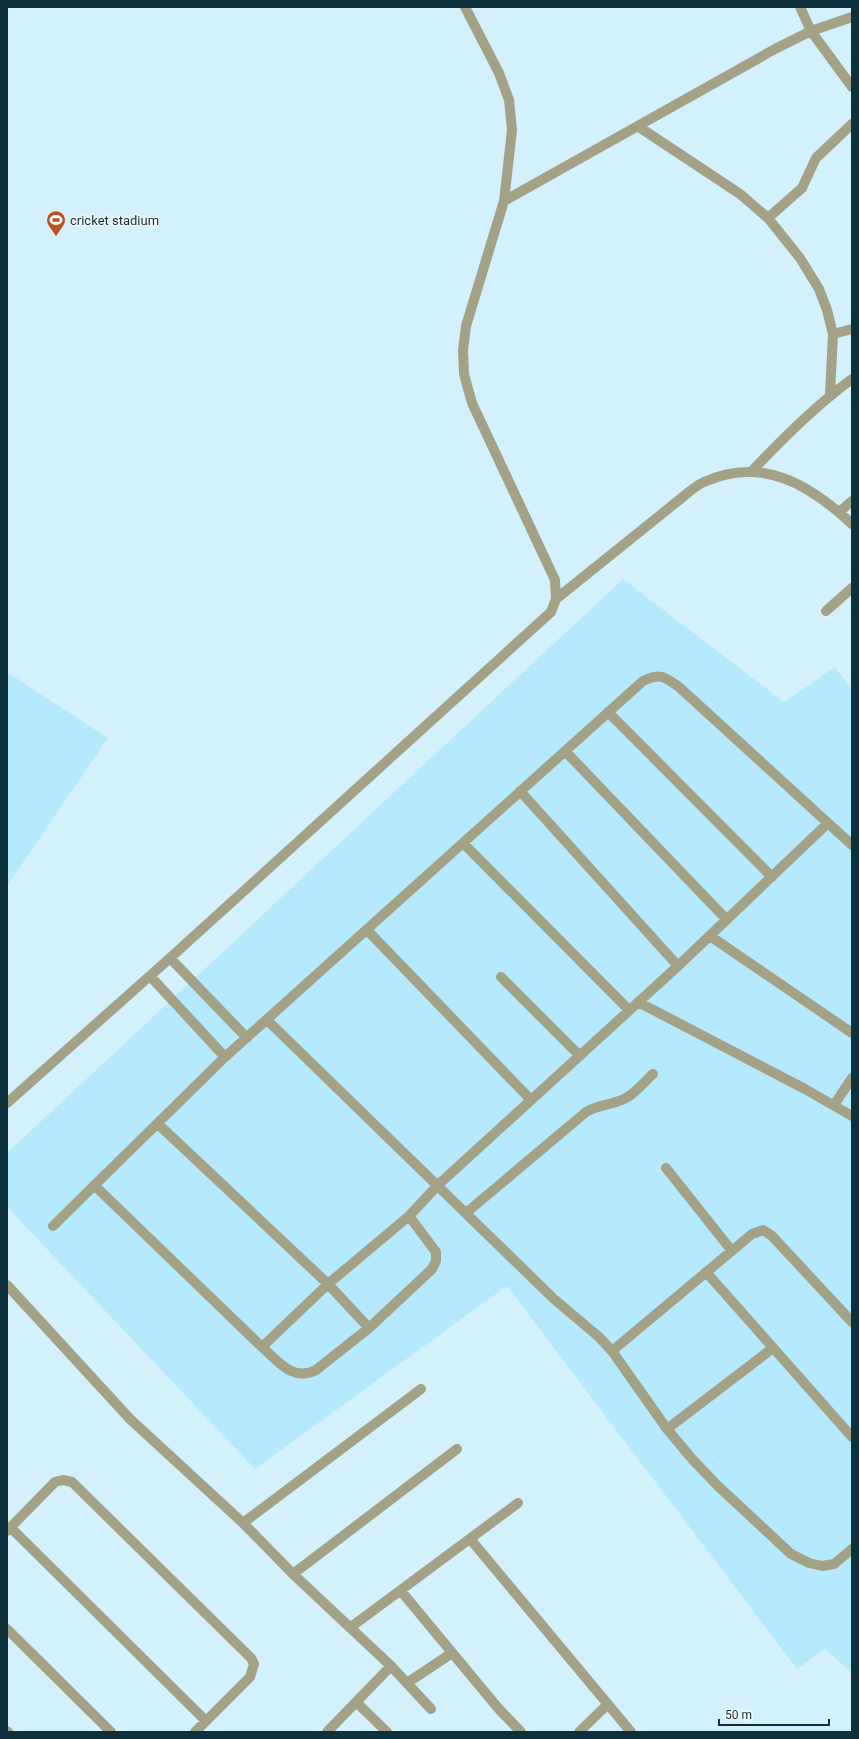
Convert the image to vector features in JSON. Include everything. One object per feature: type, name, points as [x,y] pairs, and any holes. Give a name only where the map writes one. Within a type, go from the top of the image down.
[{"type":"street","points":[[7,1103],[170,958],[551,612],[556,599],[555,580],[472,404],[464,374],[463,350],[466,326],[504,201],[512,130],[509,100],[499,73],[465,7]]},
{"type":"street","points":[[800,7],[811,30],[852,87]]},
{"type":"street","points":[[504,201],[811,30],[852,16]]},
{"type":"street","points":[[768,218],[802,188],[816,158],[852,124]]},
{"type":"street","points":[[639,127],[740,194],[768,218],[800,258],[819,289],[827,310],[833,334],[830,396]]},
{"type":"street","points":[[833,334],[852,329]]},
{"type":"street","points":[[752,471],[782,439],[830,396],[852,380]]},
{"type":"street","points":[[556,599],[703,482],[726,475],[752,471],[774,474],[801,484],[839,512],[852,524]]},
{"type":"street","points":[[839,512],[852,501]]},
{"type":"street","points":[[826,611],[852,588]]},
{"type":"street","points":[[53,1226],[226,1057],[266,1020],[643,681],[655,676],[666,678],[679,686],[852,845]]},
{"type":"street","points":[[608,712],[772,877]]},
{"type":"street","points":[[564,751],[727,920]]},
{"type":"street","points":[[520,791],[678,966]]},
{"type":"street","points":[[262,1347],[328,1284],[409,1216],[438,1185],[678,966],[828,823]]},
{"type":"street","points":[[463,843],[629,1010]]},
{"type":"street","points":[[367,930],[531,1100]]},
{"type":"street","points":[[710,936],[852,1033]]},
{"type":"street","points":[[170,958],[247,1038]]},
{"type":"street","points":[[150,976],[226,1057]]},
{"type":"street","points":[[501,977],[580,1056]]},
{"type":"street","points":[[638,1002],[834,1105],[852,1116]]},
{"type":"street","points":[[266,1020],[554,1299],[599,1337],[612,1352],[667,1429],[718,1486],[791,1554],[809,1563],[822,1566],[834,1564],[852,1548]]},
{"type":"street","points":[[466,1213],[586,1112],[598,1106],[612,1104],[626,1098],[653,1074]]},
{"type":"street","points":[[834,1105],[852,1078]]},
{"type":"street","points":[[158,1124],[328,1284],[369,1328]]},
{"type":"street","points":[[666,1168],[732,1250]]},
{"type":"street","points":[[94,1185],[262,1347],[287,1369],[297,1374],[308,1375],[316,1370],[369,1328],[432,1269],[436,1261],[436,1252],[409,1216]]},
{"type":"street","points":[[612,1352],[732,1250],[752,1234],[763,1230],[772,1236],[852,1322]]},
{"type":"street","points":[[706,1272],[852,1437]]},
{"type":"street","points":[[7,1285],[130,1419],[243,1523],[293,1574],[351,1627],[391,1666],[431,1709]]},
{"type":"street","points":[[667,1429],[773,1348]]},
{"type":"street","points":[[243,1523],[421,1389]]},
{"type":"street","points":[[293,1574],[457,1449]]},
{"type":"street","points":[[195,1732],[206,1721],[250,1677],[254,1664],[246,1652],[72,1482],[63,1480],[55,1482],[9,1529],[206,1721]]},
{"type":"street","points":[[351,1627],[471,1540],[518,1503]]},
{"type":"street","points":[[471,1540],[631,1732]]},
{"type":"street","points":[[400,1591],[498,1708],[521,1732]]},
{"type":"street","points":[[7,1629],[111,1732]]},
{"type":"street","points":[[407,1683],[452,1653]]},
{"type":"street","points":[[327,1732],[391,1666]]},
{"type":"street","points":[[356,1702],[387,1732]]},
{"type":"street","points":[[579,1732],[608,1704]]},
{"type":"shaded area","points":[[623,579],[784,702],[835,667],[852,689],[852,1673],[825,1649],[797,1669],[507,1286],[255,1469],[7,1207],[7,1153]]},
{"type":"shaded area","points":[[7,672],[108,738],[7,886]]},
{"type":"place","name":"cricket stadium","points":[[56,237]]}]
